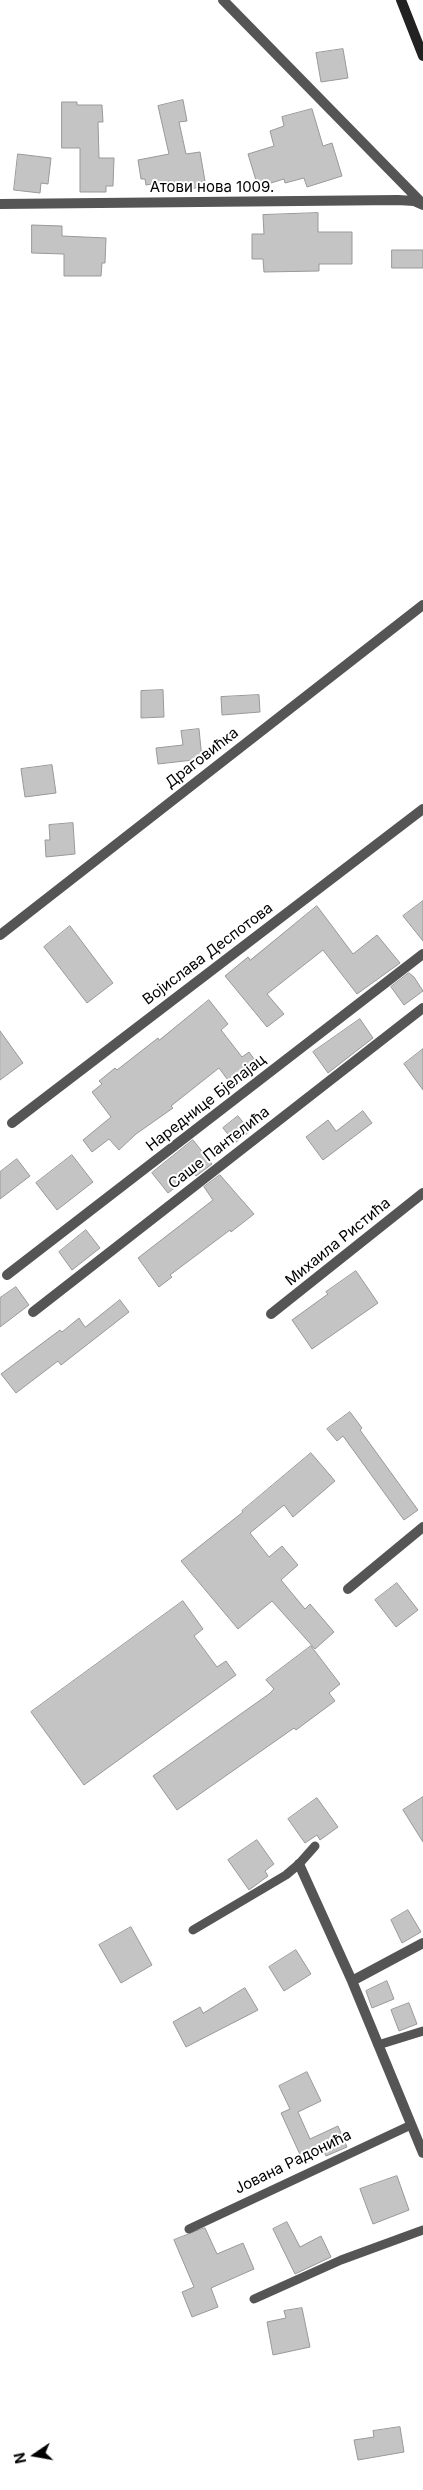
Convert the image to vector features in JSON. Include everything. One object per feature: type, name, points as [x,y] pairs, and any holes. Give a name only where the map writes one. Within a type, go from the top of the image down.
[{"type":"street","points":[[223,0],[423,204]]},
{"type":"street","points":[[401,0],[423,56]]},
{"type":"street","name":"Атови нова 1009.","points":[[0,204],[398,200],[414,201],[423,204]]},
{"type":"street","name":"Драговићка","points":[[0,935],[423,605]]},
{"type":"street","name":"Војислава Деспотова","points":[[12,1123],[423,809]]},
{"type":"street","name":"Нареднице Бјелајац","points":[[7,1275],[423,954]]},
{"type":"street","name":"Саше Пантелића","points":[[33,1312],[423,1008]]},
{"type":"street","name":"Михаила Ристића","points":[[271,1314],[423,1193]]},
{"type":"street","points":[[348,1589],[423,1527]]},
{"type":"street","points":[[299,1864],[352,1981],[423,2153]]},
{"type":"street","points":[[352,1981],[423,1944]]},
{"type":"lane","points":[[192,1930],[264,1890],[299,1864],[314,1846]]},
{"type":"lane","points":[[378,2045],[423,2031]]},
{"type":"lane","name":"Јована Радонића","points":[[189,2229],[411,2125]]},
{"type":"lane","points":[[254,2299],[341,2260],[423,2230]]},
{"type":"building","points":[[343,49],[348,78],[321,82],[316,53]]},
{"type":"building","points":[[183,100],[187,121],[179,122],[186,154],[200,152],[205,181],[200,182],[201,187],[172,192],[170,181],[146,185],[145,179],[141,179],[138,160],[169,154],[158,106]]},
{"type":"building","points":[[62,102],[77,102],[77,105],[102,105],[103,122],[98,122],[99,158],[114,158],[113,186],[106,186],[106,192],[80,192],[80,148],[62,148]]},
{"type":"building","points":[[312,109],[323,146],[332,143],[342,176],[307,187],[304,178],[285,183],[284,179],[258,187],[248,154],[274,146],[270,131],[284,126],[282,117]]},
{"type":"building","points":[[18,154],[51,158],[48,184],[41,183],[40,193],[14,190]]},
{"type":"building","points":[[318,213],[318,232],[352,232],[352,264],[319,264],[319,271],[264,272],[263,259],[252,259],[252,234],[264,234],[263,215]]},
{"type":"building","points":[[32,225],[62,226],[62,236],[106,238],[105,263],[102,263],[101,276],[64,276],[64,254],[32,253]]},
{"type":"building","points":[[392,250],[423,250],[423,268],[392,268]]},
{"type":"building","points":[[163,690],[164,717],[141,718],[141,691]]},
{"type":"building","points":[[259,695],[260,712],[222,715],[221,697]]},
{"type":"building","points":[[199,729],[202,759],[158,764],[156,748],[183,745],[181,731]]},
{"type":"building","points":[[52,765],[56,793],[25,797],[21,769]]},
{"type":"building","points":[[73,823],[75,854],[46,857],[45,840],[50,840],[49,825]]},
{"type":"building","points":[[423,901],[423,941],[403,916]]},
{"type":"building","points":[[317,906],[353,954],[377,935],[400,963],[357,994],[323,950],[267,994],[284,1014],[267,1027],[225,976],[248,957],[250,960]]},
{"type":"building","points":[[70,926],[113,983],[87,1003],[44,947]]},
{"type":"building","points":[[409,973],[423,991],[404,1005],[391,987]]},
{"type":"building","points":[[209,1000],[228,1024],[221,1030],[242,1057],[249,1052],[260,1067],[233,1087],[219,1068],[171,1106],[173,1108],[136,1134],[119,1150],[109,1139],[92,1152],[83,1140],[111,1117],[92,1092],[102,1084],[99,1081],[115,1068],[117,1070],[158,1038],[159,1040]]},
{"type":"building","points":[[360,1019],[373,1038],[328,1073],[313,1052]]},
{"type":"building","points":[[0,1031],[23,1063],[0,1080]]},
{"type":"building","points":[[423,1049],[423,1090],[404,1064]]},
{"type":"building","points":[[363,1111],[372,1123],[323,1160],[306,1137],[328,1120],[336,1131]]},
{"type":"building","points":[[238,1116],[250,1131],[235,1143],[223,1128]]},
{"type":"building","points":[[193,1140],[212,1164],[196,1176],[194,1173],[168,1193],[152,1173]]},
{"type":"building","points":[[72,1155],[93,1182],[57,1210],[36,1183]]},
{"type":"building","points":[[17,1159],[30,1176],[0,1199],[0,1172]]},
{"type":"building","points":[[220,1175],[254,1214],[170,1275],[172,1277],[159,1287],[138,1258],[213,1200],[204,1187]]},
{"type":"building","points":[[86,1230],[100,1248],[72,1270],[59,1252]]},
{"type":"building","points":[[356,1271],[378,1303],[312,1349],[292,1320],[328,1294],[326,1292]]},
{"type":"building","points":[[16,1287],[29,1305],[0,1327],[0,1298]]},
{"type":"building","points":[[120,1300],[129,1312],[61,1365],[58,1361],[16,1393],[1,1374],[79,1318],[85,1327]]},
{"type":"building","points":[[350,1412],[362,1428],[360,1430],[418,1510],[404,1520],[343,1436],[337,1441],[327,1429]]},
{"type":"building","points":[[311,1453],[335,1481],[293,1517],[284,1505],[250,1533],[269,1557],[282,1546],[298,1565],[281,1580],[305,1609],[310,1604],[334,1632],[315,1649],[272,1601],[238,1629],[181,1561],[243,1512]]},
{"type":"building","points":[[397,1583],[418,1610],[396,1627],[375,1600]]},
{"type":"building","points":[[183,1601],[203,1629],[194,1636],[217,1667],[226,1661],[236,1675],[84,1785],[31,1712]]},
{"type":"building","points":[[311,1646],[340,1684],[329,1693],[335,1701],[296,1730],[294,1728],[177,1810],[153,1776],[269,1694],[274,1689],[266,1680]]},
{"type":"building","points":[[423,1797],[423,1842],[403,1810]]},
{"type":"building","points":[[317,1798],[338,1827],[320,1840],[317,1835],[305,1843],[288,1819]]},
{"type":"building","points":[[257,1840],[274,1864],[265,1871],[268,1876],[249,1890],[228,1860]]},
{"type":"building","points":[[408,1910],[421,1932],[402,1943],[391,1920]]},
{"type":"building","points":[[131,1927],[152,1965],[121,1983],[99,1945]]},
{"type":"building","points":[[296,1950],[311,1974],[284,1991],[269,1967]]},
{"type":"building","points":[[387,1981],[394,1999],[372,2008],[366,1991]]},
{"type":"building","points":[[245,1988],[258,2010],[186,2047],[173,2022],[200,2007],[203,2013]]},
{"type":"building","points":[[409,2003],[417,2024],[399,2031],[391,2010]]},
{"type":"building","points":[[307,2072],[321,2101],[298,2112],[310,2139],[338,2126],[347,2147],[326,2156],[323,2150],[302,2159],[281,2113],[290,2109],[279,2086]]},
{"type":"building","points":[[397,2176],[409,2210],[373,2224],[360,2189]]},
{"type":"building","points":[[287,2222],[300,2247],[321,2236],[331,2257],[295,2274],[273,2229]]},
{"type":"building","points":[[205,2228],[217,2254],[243,2243],[254,2269],[211,2288],[218,2307],[192,2317],[182,2292],[194,2287],[174,2240]]},
{"type":"building","points":[[302,2308],[310,2347],[273,2355],[267,2322],[286,2318],[284,2311]]},
{"type":"building","points":[[400,2427],[404,2452],[358,2460],[354,2440],[374,2437],[373,2431]]}]
